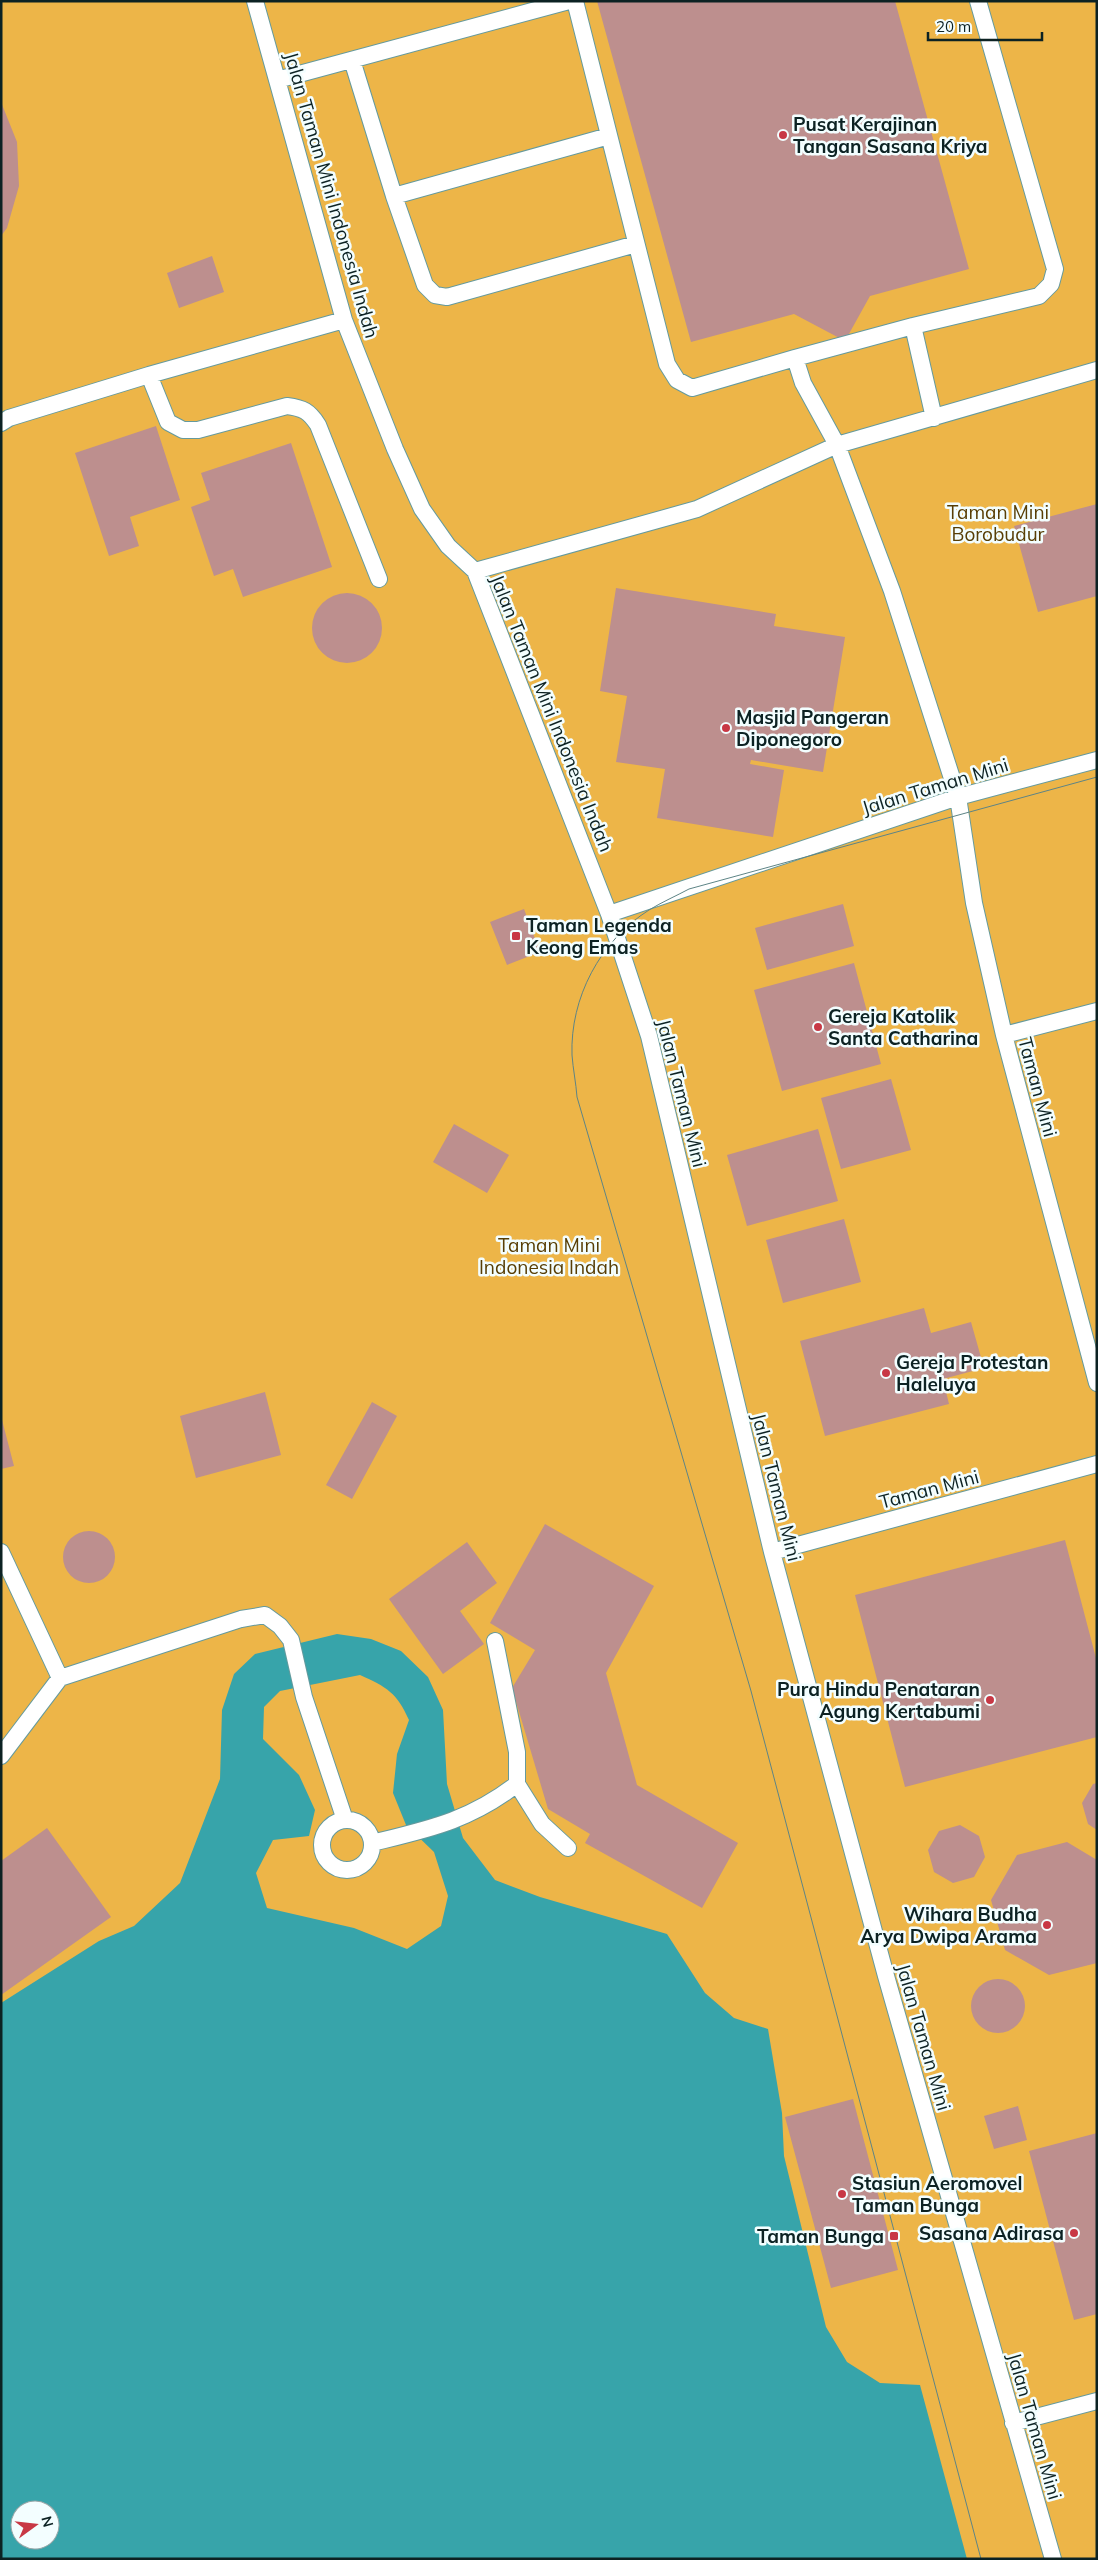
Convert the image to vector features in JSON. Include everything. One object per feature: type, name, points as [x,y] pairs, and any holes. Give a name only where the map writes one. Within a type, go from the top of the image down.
[{"type":"lane","name":"Jalan Taman Mini Indonesia Indah","points":[[255,1],[344,320],[394,449],[422,509],[448,546],[475,571],[610,914]]},
{"type":"lane","points":[[277,80],[569,1]]},
{"type":"lane","points":[[574,1],[667,364],[677,380],[692,388],[913,326],[1039,296],[1050,284],[1055,269],[978,1]]},
{"type":"lane","points":[[352,60],[394,196],[425,285],[435,295],[447,297],[636,244]]},
{"type":"lane","points":[[394,196],[609,136]]},
{"type":"lane","points":[[1,423],[9,418],[149,375],[344,320]]},
{"type":"lane","points":[[913,326],[934,418]]},
{"type":"lane","name":"Taman Mini","points":[[795,358],[803,383],[837,444],[892,591],[958,797],[974,903],[1004,1036],[1097,1383]]},
{"type":"lane","points":[[475,571],[697,510],[837,444],[934,418],[1097,370]]},
{"type":"lane","points":[[149,375],[168,422],[182,430],[198,430],[287,406],[301,408],[311,413],[318,425],[379,579]]},
{"type":"lane","name":"Jalan Taman Mini","points":[[1052,2559],[886,1976],[772,1552],[649,1036],[610,914],[958,797],[1097,760]]},
{"type":"lane","points":[[1004,1036],[1097,1011]]},
{"type":"lane","name":"Taman Mini","points":[[772,1552],[1097,1464]]},
{"type":"lane","points":[[1,1552],[60,1678]]},
{"type":"lane","points":[[1,1756],[60,1678],[241,1619],[265,1615],[280,1626],[291,1640],[304,1697],[344,1820]]},
{"type":"lane","points":[[495,1642],[517,1752],[517,1784],[542,1824],[568,1848]]},
{"type":"lane","points":[[372,1843],[460,1819],[494,1802],[517,1784]]},
{"type":"lane","points":[[344,1820],[358,1822],[368,1830],[372,1843],[370,1856],[362,1866],[350,1870],[337,1869],[327,1860],[322,1848],[324,1835],[332,1824],[344,1820]]},
{"type":"lane","points":[[1013,2424],[1097,2401]]},
{"type":"green space","name":"Taman Mini Indonesia Indah","points":[[1,1],[1097,1],[1097,2559],[1,2559]]},
{"type":"water","points":[[337,1634],[371,1639],[401,1651],[428,1677],[443,1710],[447,1784],[463,1838],[495,1880],[540,1897],[667,1934],[705,1993],[734,2018],[768,2029],[782,2113],[784,2156],[826,2327],[847,2362],[880,2383],[920,2385],[967,2559],[1,2559],[1,2003],[99,1941],[134,1926],[180,1883],[220,1779],[222,1710],[234,1674],[255,1654]],"holes":[[[360,1675],[377,1683],[395,1697],[409,1720],[397,1754],[393,1793],[406,1825],[434,1852],[448,1896],[441,1926],[407,1949],[354,1928],[267,1908],[256,1873],[273,1840],[309,1836],[315,1810],[299,1775],[263,1739],[264,1707],[280,1691]]]},
{"type":"building","name":"Pusat Kerajinan Tangan Sasana Kriya","points":[[597,1],[895,1],[969,269],[870,296],[845,341],[794,314],[691,342]]},
{"type":"building","points":[[1,102],[17,142],[19,186],[7,228],[1,236]]},
{"type":"building","points":[[212,256],[224,292],[179,308],[167,273]]},
{"type":"building","points":[[156,426],[180,500],[130,517],[139,546],[109,556],[75,453]]},
{"type":"building","points":[[291,443],[332,567],[243,597],[233,569],[214,576],[191,507],[210,500],[201,473]]},
{"type":"building","points":[[1097,504],[1097,596],[1038,612],[1014,526]]},
{"type":"building","name":"Masjid Pangeran Diponegoro","points":[[616,588],[776,614],[774,626],[845,637],[823,772],[751,760],[750,764],[784,770],[773,837],[657,818],[665,769],[616,762],[627,696],[600,691]]},
{"type":"building","points":[[354,593],[367,599],[376,608],[380,614],[382,628],[380,642],[372,653],[361,661],[340,663],[333,661],[322,653],[314,642],[312,621],[314,614],[322,603],[333,595]]},
{"type":"building","points":[[843,904],[854,946],[767,970],[755,928]]},
{"type":"building","points":[[524,909],[540,952],[507,965],[490,922]]},
{"type":"building","name":"Gereja Katolik Santa Catharina","points":[[854,963],[881,1064],[782,1091],[754,990]]},
{"type":"building","points":[[891,1079],[911,1150],[841,1169],[821,1098]]},
{"type":"building","points":[[454,1124],[509,1155],[487,1193],[433,1162]]},
{"type":"building","points":[[818,1129],[838,1201],[747,1226],[727,1155]]},
{"type":"building","points":[[844,1219],[861,1282],[783,1303],[766,1240]]},
{"type":"building","name":"Gereja Protestan Haleluya","points":[[924,1308],[931,1333],[971,1322],[984,1368],[943,1379],[949,1404],[825,1436],[800,1341]]},
{"type":"building","points":[[265,1392],[281,1455],[196,1478],[180,1416]]},
{"type":"building","points":[[372,1402],[397,1416],[352,1499],[326,1485]]},
{"type":"building","points":[[1,1416],[14,1466],[1,1469]]},
{"type":"building","points":[[545,1524],[654,1586],[606,1673],[637,1785],[738,1843],[702,1908],[585,1843],[590,1834],[548,1809],[512,1688],[535,1650],[490,1623]]},
{"type":"building","points":[[84,1531],[94,1531],[104,1535],[111,1542],[115,1557],[111,1572],[104,1579],[94,1583],[84,1583],[74,1579],[67,1572],[63,1562],[63,1552],[67,1542],[74,1535]]},
{"type":"building","name":"Pura Hindu Penataran Agung Kertabumi","points":[[1065,1540],[1097,1662],[1097,1737],[905,1787],[855,1595]]},
{"type":"building","points":[[467,1542],[497,1583],[460,1611],[484,1644],[443,1674],[389,1599]]},
{"type":"building","points":[[1097,1783],[1097,1830],[1088,1824],[1082,1803],[1093,1784]]},
{"type":"building","points":[[960,1825],[979,1836],[985,1857],[974,1877],[953,1883],[934,1872],[928,1850],[939,1831]]},
{"type":"building","points":[[47,1828],[111,1917],[1,1995],[1,1861]]},
{"type":"building","name":"Wihara Budha Arya Dwipa Arama","points":[[1067,1842],[1097,1860],[1097,1963],[1049,1975],[1005,1950],[991,1900],[1017,1855]]},
{"type":"building","points":[[993,1979],[1003,1979],[1013,1983],[1021,1991],[1025,2006],[1021,2021],[1013,2029],[1003,2033],[993,2033],[983,2029],[975,2021],[971,2011],[971,2001],[975,1991],[983,1983]]},
{"type":"building","name":"Stasiun Aeromovel Taman Bunga","points":[[853,2099],[898,2270],[831,2288],[785,2117]]},
{"type":"building","points":[[1018,2106],[1027,2140],[994,2149],[984,2116]]},
{"type":"building","name":"Sasana Adirasa","points":[[1097,2133],[1097,2314],[1074,2320],[1029,2151]]},
{"type":"tram line","points":[[981,2559],[751,1691],[577,1097],[572,1055],[573,1034],[576,1013],[583,992],[591,973],[603,954],[616,938],[649,910],[689,889],[1097,777]]},
{"type":"place","name":"Pusat Kerajinan Tangan Sasana Kriya","points":[[783,135]]},
{"type":"place","name":"Masjid Pangeran Diponegoro","points":[[726,728]]},
{"type":"place","name":"Taman Legenda Keong Emas","points":[[516,936]]},
{"type":"place","name":"Gereja Katolik Santa Catharina","points":[[818,1027]]},
{"type":"place","name":"Gereja Protestan Haleluya","points":[[886,1373]]},
{"type":"place","name":"Pura Hindu Penataran Agung Kertabumi","points":[[990,1700]]},
{"type":"place","name":"Wihara Budha Arya Dwipa Arama","points":[[1047,1925]]},
{"type":"place","name":"Stasiun Aeromovel Taman Bunga","points":[[842,2194]]},
{"type":"place","name":"Sasana Adirasa","points":[[1074,2233]]},
{"type":"place","name":"Taman Bunga","points":[[894,2236]]},
{"type":"park label","name":"Taman Mini Borobudur","points":[[998,523]]}]
